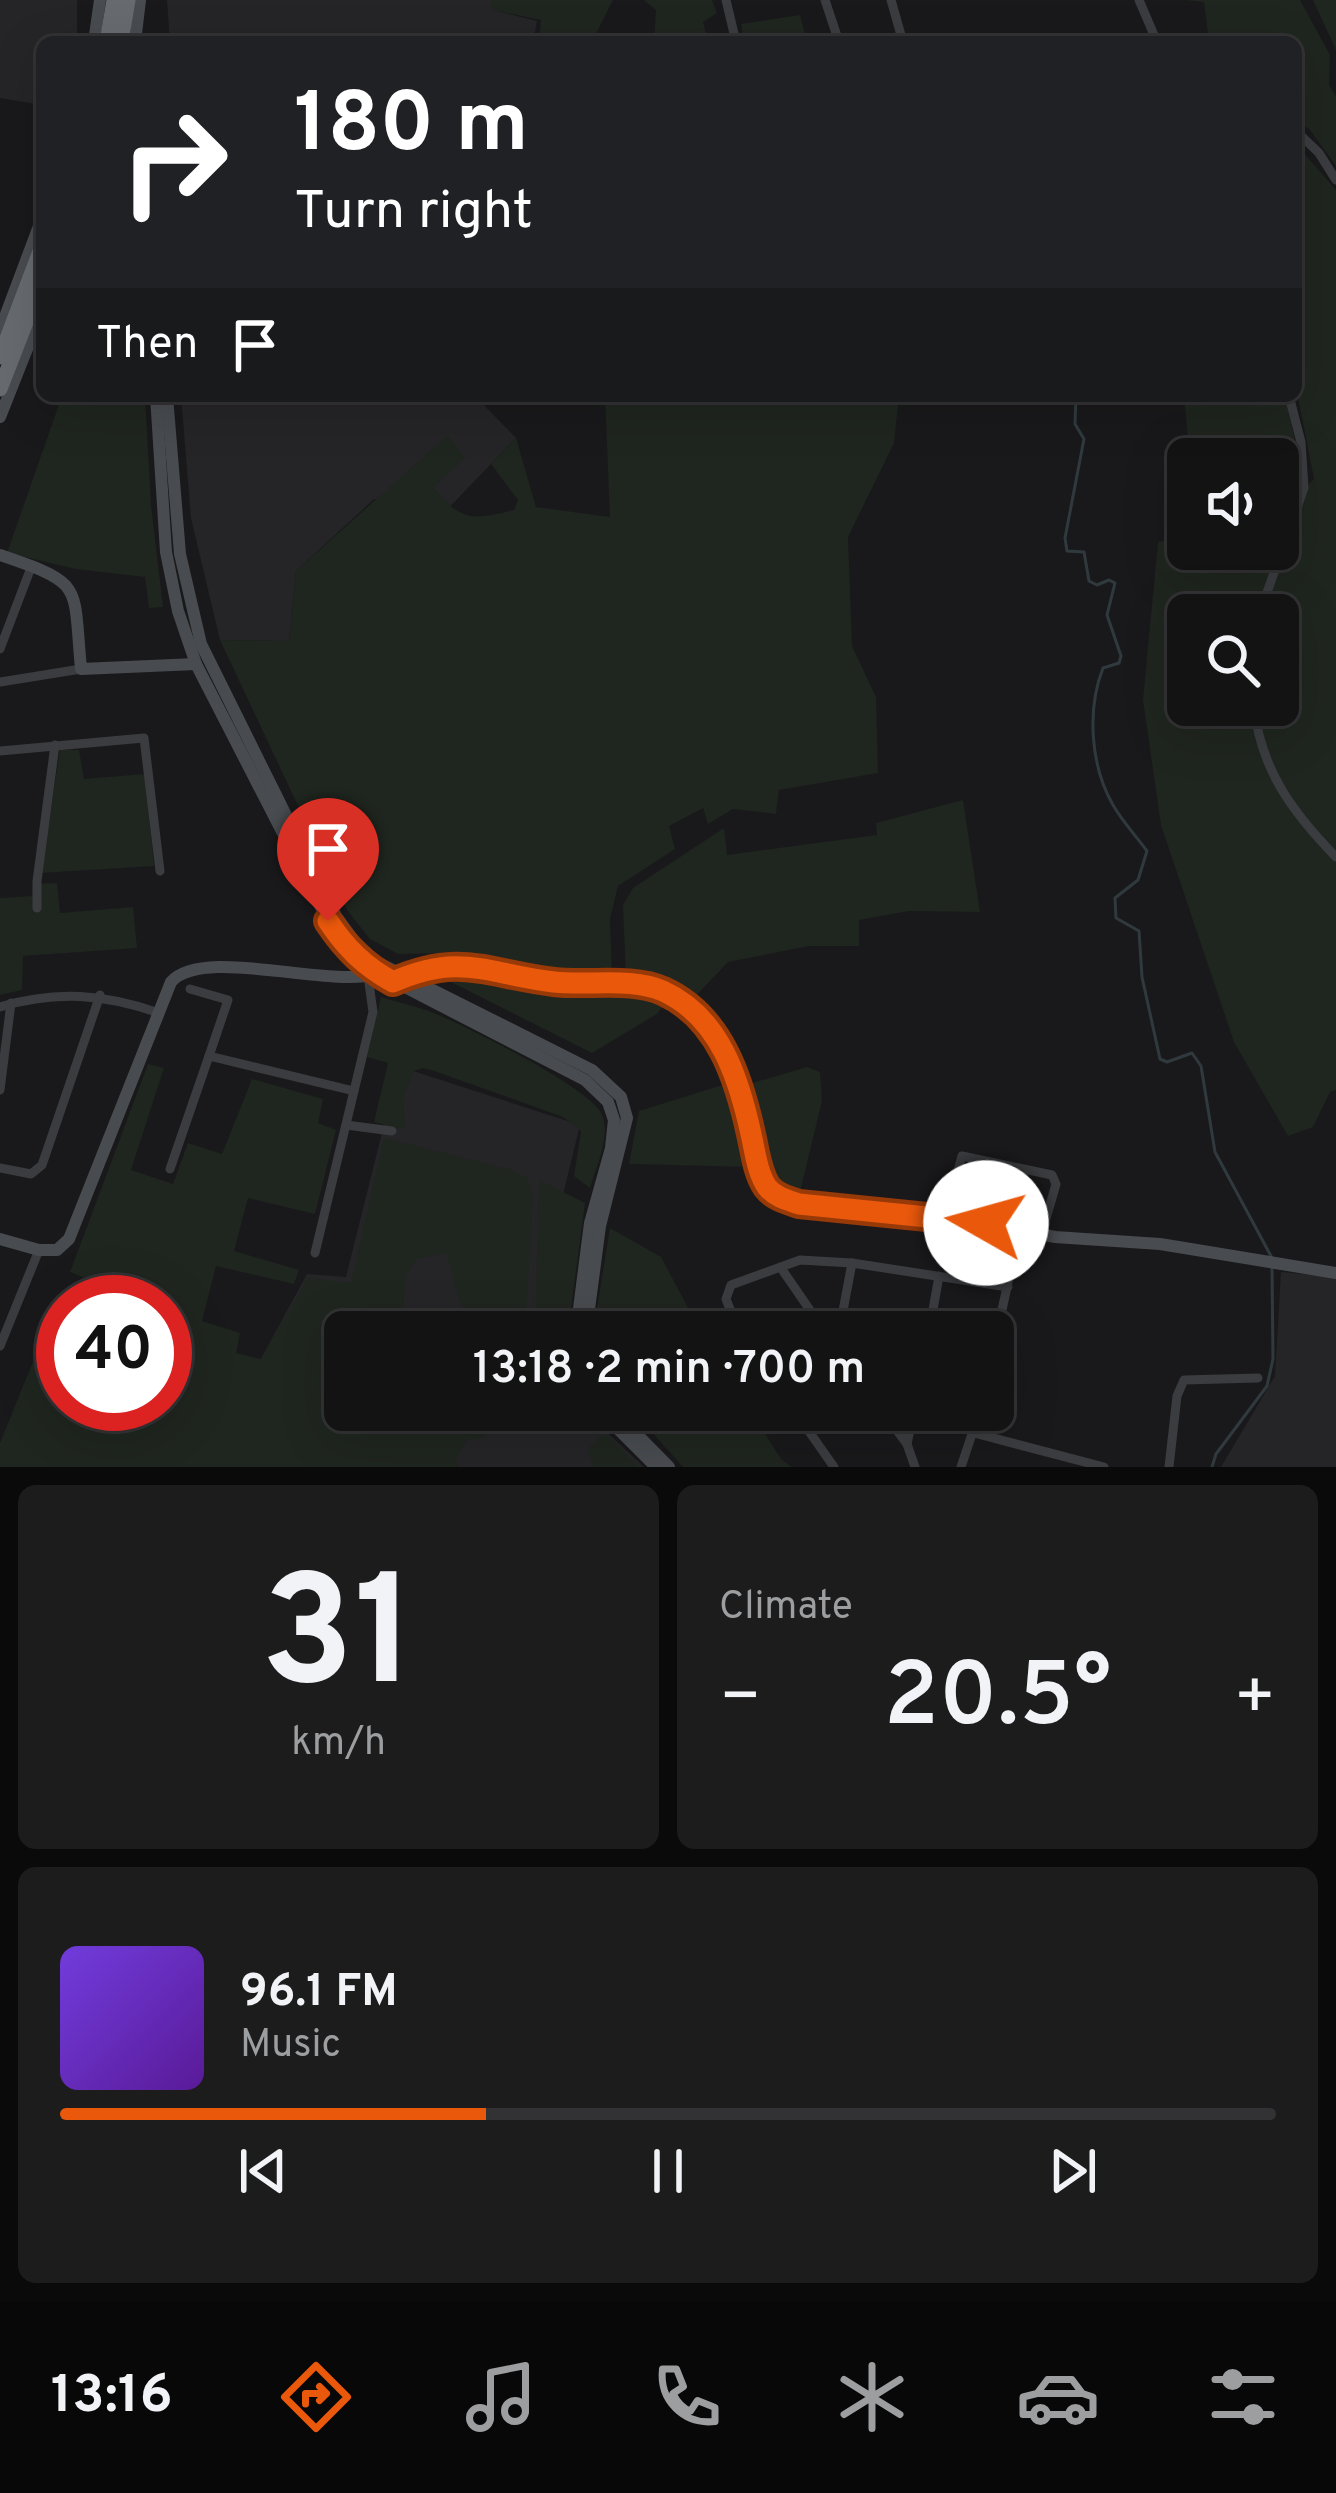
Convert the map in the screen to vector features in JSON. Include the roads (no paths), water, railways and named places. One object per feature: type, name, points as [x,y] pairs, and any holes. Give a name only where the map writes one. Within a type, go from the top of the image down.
[{"type":"highway","points":[[114,0],[120,36]]},
{"type":"highway","points":[[122,36],[128,0]]},
{"type":"highway","points":[[0,357],[36,262]]},
{"type":"highway","points":[[0,389],[36,296]]},
{"type":"main road","points":[[95,36],[100,0]]},
{"type":"main road","points":[[123,36],[140,0]]},
{"type":"main road","points":[[0,330],[36,234]]},
{"type":"main road","points":[[0,416],[36,326]]},
{"type":"main road","points":[[156,402],[169,570],[196,664],[346,948],[376,972],[592,1070],[621,1097],[626,1118],[600,1226],[589,1311]]},
{"type":"main road","points":[[167,402],[183,578],[201,644],[336,916],[376,972]]},
{"type":"main road","points":[[0,555],[64,580],[75,601],[81,669],[196,664]]},
{"type":"main road","points":[[399,979],[436,966],[467,964],[557,982],[662,990],[693,1012],[723,1047],[738,1077],[768,1188],[799,1204],[945,1218],[1041,1236],[1160,1244],[1336,1273]]},
{"type":"main road","points":[[0,1240],[57,1250],[69,1239],[179,972],[193,968],[336,978],[376,972]]},
{"type":"main road","points":[[399,979],[585,1080],[608,1102],[614,1120],[611,1148],[590,1223],[579,1311]]},
{"type":"main road","points":[[620,1431],[656,1467]]},
{"type":"main road","points":[[634,1431],[669,1467]]},
{"type":"street","points":[[726,0],[735,36]]},
{"type":"street","points":[[824,0],[837,36]]},
{"type":"street","points":[[891,0],[901,36]]},
{"type":"street","points":[[1138,0],[1154,36]]},
{"type":"street","points":[[1302,137],[1336,180]]},
{"type":"street","points":[[1266,594],[1304,488],[1301,442],[1291,402]]},
{"type":"street","points":[[0,649],[32,565]]},
{"type":"street","points":[[0,682],[81,669]]},
{"type":"street","points":[[1259,726],[1268,768],[1287,803],[1336,857]]},
{"type":"street","points":[[0,751],[140,736],[146,740],[160,871]]},
{"type":"street","points":[[37,908],[56,745]]},
{"type":"street","points":[[315,1253],[373,1012],[376,972]]},
{"type":"street","points":[[170,1169],[228,1000],[190,988]]},
{"type":"street","points":[[0,1090],[5,1005],[63,994],[100,995],[159,1013]]},
{"type":"street","points":[[0,1168],[31,1174],[42,1165],[100,995]]},
{"type":"street","points":[[209,1056],[354,1091]]},
{"type":"street","points":[[346,1125],[392,1131]]},
{"type":"street","points":[[945,1218],[962,1156],[1052,1175],[1056,1184],[1041,1236]]},
{"type":"street","points":[[1002,1311],[1019,1232]]},
{"type":"street","points":[[0,1346],[39,1250]]},
{"type":"street","points":[[732,1311],[727,1299],[731,1285],[800,1260],[852,1263],[1008,1287]]},
{"type":"street","points":[[843,1311],[852,1263]]},
{"type":"street","points":[[781,1268],[811,1311]]},
{"type":"street","points":[[932,1311],[939,1276]]},
{"type":"street","points":[[1169,1467],[1184,1380],[1258,1378]]},
{"type":"street","points":[[809,1431],[834,1467]]},
{"type":"street","points":[[897,1431],[916,1467]]},
{"type":"street","points":[[907,1444],[910,1431]]},
{"type":"street","points":[[961,1467],[974,1433],[1104,1467]]},
{"type":"street","points":[[1034,1467],[1040,1450]]},
{"type":"waterway","points":[[1076,402],[1075,424],[1084,439],[1065,538],[1067,551],[1084,552],[1089,581],[1115,583],[1107,615],[1121,656],[1119,663],[1103,668],[1093,737],[1105,789],[1147,851],[1138,880],[1115,898],[1116,918],[1139,931],[1142,977],[1160,1059],[1167,1062],[1192,1053],[1201,1066],[1215,1152],[1272,1258]]},
{"type":"waterway","points":[[1212,1467],[1216,1454],[1267,1386],[1273,1359],[1272,1268]]}]
